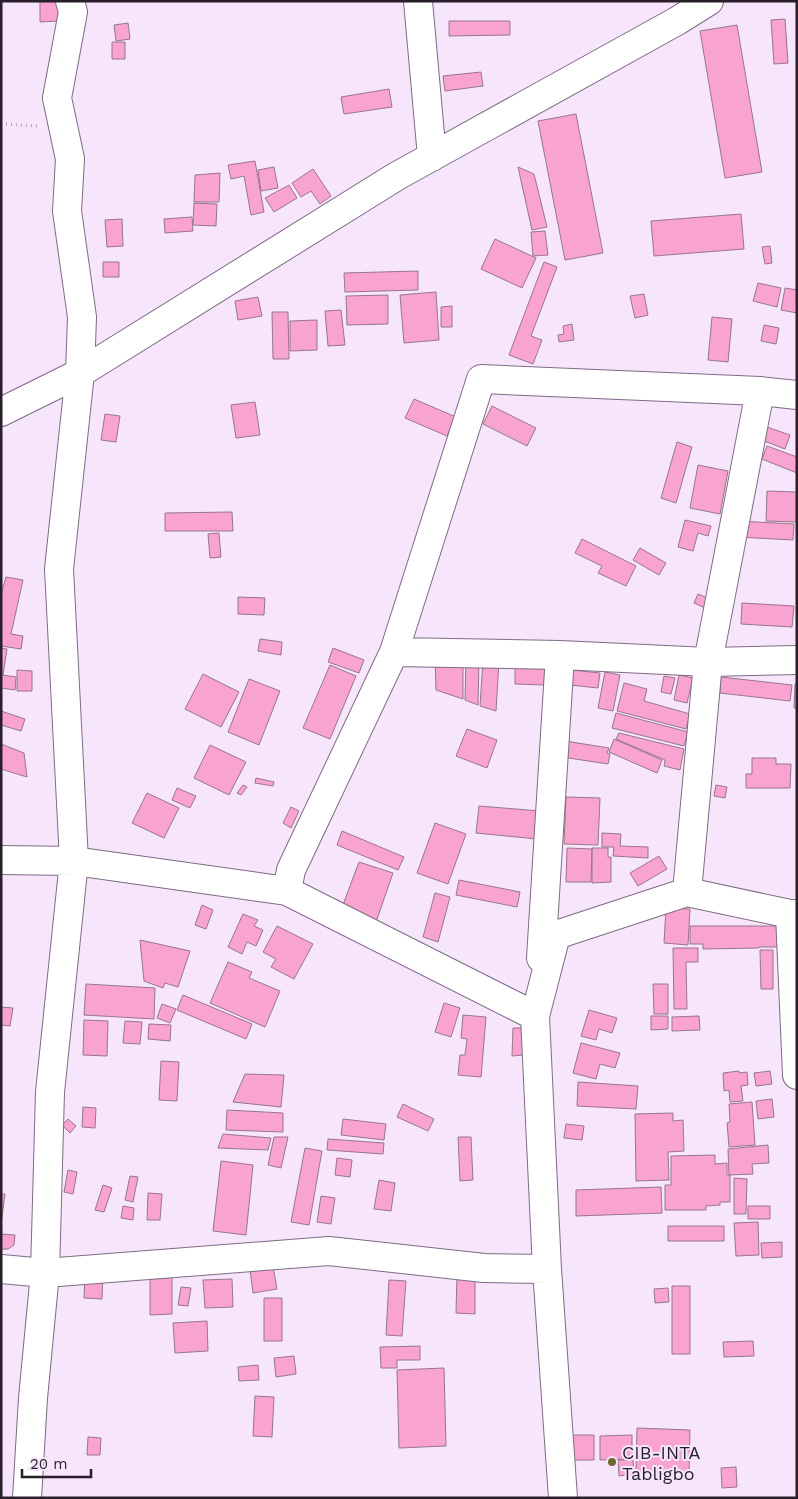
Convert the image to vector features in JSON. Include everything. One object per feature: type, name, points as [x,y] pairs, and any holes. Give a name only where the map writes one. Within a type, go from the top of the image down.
[{"type":"street","points":[[26,1498],[45,1273],[50,1092],[74,861],[59,569],[80,374],[82,318],[67,211],[70,159],[57,98],[73,12],[70,1]]},
{"type":"street","points":[[418,1],[432,157]]},
{"type":"street","points":[[1,412],[80,374],[388,181],[677,21],[709,1]]},
{"type":"street","points":[[289,881],[394,652],[481,379],[760,391],[797,395]]},
{"type":"street","points":[[687,892],[708,662],[760,391]]},
{"type":"street","points":[[394,652],[560,655],[708,662],[797,660]]},
{"type":"street","points":[[560,655],[537,1009],[548,1269],[563,1498]]},
{"type":"street","points":[[1,860],[74,861],[239,884],[289,881],[537,1009]]},
{"type":"street","points":[[537,1009],[556,935],[687,892],[793,914],[797,1075]]},
{"type":"street","points":[[1,1270],[45,1273],[329,1251],[484,1268],[548,1269]]},
{"type":"path","points":[[1,124],[63,127]]},
{"type":"building","points":[[40,1],[59,1],[59,21],[40,22]]},
{"type":"building","points":[[785,19],[788,63],[774,64],[771,20]]},
{"type":"building","points":[[449,21],[510,21],[510,35],[449,36]]},
{"type":"building","points":[[128,23],[130,39],[116,41],[114,25]]},
{"type":"building","points":[[737,25],[762,172],[725,178],[700,31]]},
{"type":"building","points":[[112,42],[125,42],[125,59],[112,59]]},
{"type":"building","points":[[481,72],[483,86],[445,91],[443,76]]},
{"type":"building","points":[[389,89],[392,107],[344,114],[341,97]]},
{"type":"building","points":[[576,114],[603,253],[565,260],[538,121]]},
{"type":"building","points":[[255,161],[264,212],[251,215],[244,176],[231,179],[228,165]]},
{"type":"building","points":[[274,167],[278,188],[261,191],[258,170]]},
{"type":"building","points":[[518,167],[534,174],[547,227],[532,230]]},
{"type":"building","points":[[313,169],[331,196],[320,204],[311,191],[301,197],[292,183]]},
{"type":"building","points":[[220,173],[219,202],[194,202],[195,175]]},
{"type":"building","points":[[289,185],[297,198],[274,212],[265,198]]},
{"type":"building","points":[[194,203],[217,204],[216,226],[193,225]]},
{"type":"building","points":[[741,214],[744,249],[654,256],[651,221]]},
{"type":"building","points":[[192,217],[193,231],[165,233],[164,219]]},
{"type":"building","points":[[122,219],[123,246],[107,247],[105,220]]},
{"type":"building","points":[[545,231],[548,255],[533,256],[531,232]]},
{"type":"building","points":[[495,239],[536,258],[522,288],[481,269]]},
{"type":"building","points":[[770,246],[772,263],[765,264],[762,247]]},
{"type":"building","points":[[103,262],[119,262],[119,277],[103,277]]},
{"type":"building","points":[[544,262],[557,267],[531,336],[542,340],[533,364],[509,355]]},
{"type":"building","points":[[418,271],[418,290],[345,292],[344,273]]},
{"type":"building","points":[[758,283],[781,288],[777,307],[753,301]]},
{"type":"building","points":[[785,288],[797,290],[797,313],[781,310]]},
{"type":"building","points":[[436,292],[439,340],[404,343],[400,295]]},
{"type":"building","points":[[644,294],[648,315],[635,318],[630,296]]},
{"type":"building","points":[[388,295],[388,324],[347,325],[346,296]]},
{"type":"building","points":[[258,297],[262,316],[238,320],[235,301]]},
{"type":"building","points":[[452,306],[452,327],[441,327],[441,307]]},
{"type":"building","points":[[341,310],[345,345],[328,346],[325,311]]},
{"type":"building","points":[[272,312],[288,312],[289,359],[273,359]]},
{"type":"building","points":[[712,317],[732,319],[728,362],[708,360]]},
{"type":"building","points":[[317,320],[317,350],[290,351],[290,321]]},
{"type":"building","points":[[572,324],[574,340],[559,342],[558,335],[564,334],[563,326]]},
{"type":"building","points":[[764,325],[779,328],[776,344],[761,341]]},
{"type":"building","points":[[414,399],[456,417],[447,436],[405,418]]},
{"type":"building","points":[[255,402],[260,435],[236,438],[231,405]]},
{"type":"building","points":[[492,406],[536,428],[527,446],[483,424]]},
{"type":"building","points":[[105,414],[120,416],[116,442],[101,440]]},
{"type":"building","points":[[764,426],[790,435],[785,449],[759,439]]},
{"type":"building","points":[[677,442],[692,447],[676,503],[661,498]]},
{"type":"building","points":[[767,446],[797,457],[797,473],[762,459]]},
{"type":"building","points":[[698,465],[728,471],[720,514],[690,508]]},
{"type":"building","points":[[767,491],[797,492],[797,522],[766,521]]},
{"type":"building","points":[[232,512],[233,531],[165,531],[165,513]]},
{"type":"building","points":[[685,520],[711,526],[708,536],[698,533],[693,551],[678,547]]},
{"type":"building","points":[[738,521],[794,524],[793,540],[737,537]]},
{"type":"building","points":[[219,533],[221,557],[210,558],[208,534]]},
{"type":"building","points":[[582,539],[636,566],[626,586],[598,573],[602,566],[575,553]]},
{"type":"building","points":[[640,548],[666,563],[659,575],[633,560]]},
{"type":"building","points":[[6,577],[23,580],[11,634],[23,636],[21,649],[1,646],[1,594]]},
{"type":"building","points":[[698,594],[710,599],[705,608],[694,603]]},
{"type":"building","points":[[238,597],[265,598],[264,615],[238,614]]},
{"type":"building","points":[[742,603],[794,606],[792,627],[741,624]]},
{"type":"building","points":[[260,639],[282,642],[281,655],[258,651]]},
{"type":"building","points":[[1,648],[7,649],[3,675],[16,677],[15,690],[1,688]]},
{"type":"building","points":[[333,648],[364,660],[359,673],[328,662]]},
{"type":"building","points":[[435,658],[463,659],[463,699],[436,690]]},
{"type":"building","points":[[466,659],[479,660],[478,705],[465,700]]},
{"type":"building","points":[[483,660],[499,661],[496,711],[480,706]]},
{"type":"building","points":[[330,665],[356,676],[330,739],[303,728]]},
{"type":"building","points":[[515,667],[545,668],[544,685],[515,684]]},
{"type":"building","points":[[562,669],[600,673],[598,688],[560,684]]},
{"type":"building","points":[[17,670],[32,671],[32,691],[17,691]]},
{"type":"building","points":[[605,672],[620,675],[613,711],[598,708]]},
{"type":"building","points":[[203,674],[239,692],[221,727],[185,709]]},
{"type":"building","points":[[679,675],[693,678],[687,703],[674,700]]},
{"type":"building","points":[[664,676],[675,678],[671,694],[661,692]]},
{"type":"building","points":[[721,677],[792,685],[790,701],[720,693]]},
{"type":"building","points":[[249,679],[280,691],[259,745],[228,732]]},
{"type":"building","points":[[624,683],[647,689],[644,701],[690,714],[686,729],[617,711]]},
{"type":"building","points":[[795,684],[797,684],[797,708],[794,708]]},
{"type":"building","points":[[1,711],[25,719],[21,731],[1,725]]},
{"type":"building","points":[[616,713],[688,732],[684,746],[612,728]]},
{"type":"building","points":[[467,729],[497,740],[487,768],[456,756]]},
{"type":"building","points":[[619,733],[684,749],[680,770],[664,766],[665,760],[616,739]]},
{"type":"building","points":[[614,739],[662,760],[657,773],[609,752]]},
{"type":"building","points":[[565,741],[609,748],[607,753],[610,754],[608,764],[562,757]]},
{"type":"building","points":[[1,744],[24,753],[27,777],[1,769]]},
{"type":"building","points":[[210,745],[246,762],[229,795],[194,778]]},
{"type":"building","points":[[752,758],[776,758],[776,764],[791,764],[790,788],[746,788],[746,774],[752,774]]},
{"type":"building","points":[[256,778],[274,782],[273,786],[255,783]]},
{"type":"building","points":[[243,785],[247,787],[241,795],[237,793]]},
{"type":"building","points":[[716,785],[727,787],[725,798],[714,796]]},
{"type":"building","points":[[177,788],[196,796],[190,808],[172,800]]},
{"type":"building","points":[[147,793],[179,808],[164,838],[132,823]]},
{"type":"building","points":[[566,797],[600,798],[598,845],[564,844]]},
{"type":"building","points":[[479,806],[540,811],[537,839],[476,833]]},
{"type":"building","points":[[291,807],[299,811],[291,828],[283,823]]},
{"type":"building","points":[[435,823],[466,834],[448,884],[417,873]]},
{"type":"building","points":[[342,831],[404,857],[398,870],[337,845]]},
{"type":"building","points":[[602,833],[621,834],[620,846],[648,847],[648,858],[613,856],[614,847],[602,847]]},
{"type":"building","points":[[567,848],[592,849],[591,882],[566,882]]},
{"type":"building","points":[[592,848],[608,848],[608,857],[611,857],[611,882],[592,883]]},
{"type":"building","points":[[659,856],[667,869],[638,886],[630,873]]},
{"type":"building","points":[[359,862],[393,873],[376,922],[341,910]]},
{"type":"building","points":[[459,880],[520,892],[517,907],[456,895]]},
{"type":"building","points":[[435,893],[450,897],[438,942],[423,937]]},
{"type":"building","points":[[202,905],[213,910],[206,929],[195,925]]},
{"type":"building","points":[[666,908],[690,909],[688,945],[664,943]]},
{"type":"building","points":[[243,914],[258,920],[254,926],[263,930],[256,946],[247,942],[242,954],[228,947]]},
{"type":"building","points":[[277,926],[313,944],[294,979],[271,967],[276,959],[263,952]]},
{"type":"building","points":[[690,926],[777,926],[778,947],[703,949],[703,944],[690,944]]},
{"type":"building","points":[[140,940],[190,951],[178,987],[165,983],[163,988],[144,981]]},
{"type":"building","points":[[673,948],[698,948],[698,962],[686,962],[687,1009],[674,1009]]},
{"type":"building","points":[[760,950],[773,950],[773,989],[761,989]]},
{"type":"building","points":[[228,962],[252,972],[249,978],[280,991],[265,1027],[210,1003]]},
{"type":"building","points":[[86,984],[155,988],[154,1019],[84,1015]]},
{"type":"building","points":[[653,984],[668,984],[668,1014],[654,1014]]},
{"type":"building","points":[[183,995],[252,1024],[246,1039],[177,1010]]},
{"type":"building","points":[[444,1003],[460,1008],[451,1037],[435,1032]]},
{"type":"building","points":[[162,1004],[176,1009],[170,1023],[157,1018]]},
{"type":"building","points":[[1,1007],[13,1008],[10,1026],[1,1025]]},
{"type":"building","points":[[589,1010],[617,1018],[612,1033],[599,1029],[596,1040],[581,1036]]},
{"type":"building","points":[[463,1015],[486,1017],[481,1077],[458,1075],[460,1055],[465,1055],[467,1039],[461,1038]]},
{"type":"building","points":[[651,1016],[668,1016],[668,1029],[651,1030]]},
{"type":"building","points":[[699,1016],[700,1030],[672,1031],[672,1017]]},
{"type":"building","points":[[84,1020],[108,1021],[107,1056],[83,1055]]},
{"type":"building","points":[[125,1021],[142,1022],[140,1044],[123,1043]]},
{"type":"building","points":[[149,1024],[171,1025],[170,1041],[148,1039]]},
{"type":"building","points":[[513,1028],[523,1028],[523,1055],[512,1056]]},
{"type":"building","points":[[581,1043],[620,1053],[615,1068],[600,1064],[596,1079],[573,1073]]},
{"type":"building","points":[[161,1061],[179,1062],[177,1101],[159,1100]]},
{"type":"building","points":[[739,1071],[739,1073],[747,1072],[748,1085],[741,1086],[743,1101],[730,1102],[729,1090],[724,1091],[723,1073]]},
{"type":"building","points":[[770,1071],[772,1084],[756,1086],[754,1073]]},
{"type":"building","points":[[245,1074],[284,1075],[281,1107],[233,1102]]},
{"type":"building","points":[[578,1082],[638,1086],[636,1109],[577,1106]]},
{"type":"building","points":[[772,1099],[774,1117],[758,1119],[756,1101]]},
{"type":"building","points":[[752,1102],[755,1145],[729,1147],[727,1123],[730,1122],[729,1104]]},
{"type":"building","points":[[403,1104],[434,1119],[428,1131],[397,1117]]},
{"type":"building","points":[[83,1107],[96,1108],[95,1128],[82,1127]]},
{"type":"building","points":[[227,1110],[283,1113],[283,1132],[226,1130]]},
{"type":"building","points":[[673,1113],[673,1121],[683,1120],[684,1151],[668,1152],[669,1180],[636,1181],[635,1114]]},
{"type":"building","points":[[68,1119],[76,1126],[70,1133],[62,1125]]},
{"type":"building","points":[[343,1119],[386,1124],[384,1140],[341,1135]]},
{"type":"building","points":[[566,1124],[584,1126],[582,1140],[564,1138]]},
{"type":"building","points":[[223,1134],[271,1138],[268,1150],[218,1148]]},
{"type":"building","points":[[274,1137],[288,1137],[281,1168],[268,1165]]},
{"type":"building","points":[[458,1137],[471,1137],[473,1180],[460,1181]]},
{"type":"building","points":[[328,1139],[384,1143],[383,1154],[327,1150]]},
{"type":"building","points":[[768,1145],[769,1163],[752,1164],[753,1174],[729,1175],[728,1149]]},
{"type":"building","points":[[305,1148],[322,1151],[309,1225],[291,1222]]},
{"type":"building","points":[[715,1155],[715,1164],[727,1163],[727,1175],[730,1175],[730,1202],[720,1202],[720,1205],[706,1206],[706,1210],[665,1210],[665,1185],[671,1185],[671,1156]]},
{"type":"building","points":[[337,1158],[352,1160],[350,1177],[335,1175]]},
{"type":"building","points":[[221,1161],[253,1165],[246,1235],[213,1231]]},
{"type":"building","points":[[68,1170],[77,1172],[73,1194],[64,1192]]},
{"type":"building","points":[[130,1176],[138,1177],[133,1202],[125,1200]]},
{"type":"building","points":[[734,1178],[747,1179],[746,1214],[734,1214]]},
{"type":"building","points":[[379,1180],[395,1183],[391,1211],[374,1209]]},
{"type":"building","points":[[103,1185],[112,1188],[104,1212],[95,1210]]},
{"type":"building","points":[[661,1187],[662,1213],[576,1216],[576,1190]]},
{"type":"building","points":[[148,1193],[162,1194],[160,1220],[147,1220]]},
{"type":"building","points":[[1,1194],[5,1194],[1,1224]]},
{"type":"building","points":[[321,1196],[335,1198],[331,1224],[317,1222]]},
{"type":"building","points":[[123,1206],[134,1208],[133,1220],[121,1218]]},
{"type":"building","points":[[748,1206],[770,1206],[770,1219],[748,1219]]},
{"type":"building","points":[[758,1222],[759,1255],[736,1256],[734,1223]]},
{"type":"building","points":[[668,1226],[724,1226],[724,1241],[668,1241]]},
{"type":"building","points":[[1,1234],[15,1235],[14,1245],[8,1249],[1,1249]]},
{"type":"building","points":[[782,1242],[782,1257],[762,1258],[761,1243]]},
{"type":"building","points":[[273,1266],[277,1289],[253,1293],[250,1270]]},
{"type":"building","points":[[85,1272],[103,1272],[102,1299],[84,1298]]},
{"type":"building","points":[[150,1274],[172,1275],[172,1314],[150,1315]]},
{"type":"building","points":[[457,1274],[475,1274],[475,1314],[456,1313]]},
{"type":"building","points":[[232,1279],[233,1307],[205,1308],[203,1280]]},
{"type":"building","points":[[389,1280],[406,1281],[402,1336],[386,1335]]},
{"type":"building","points":[[672,1286],[690,1286],[690,1354],[672,1354]]},
{"type":"building","points":[[181,1287],[191,1288],[188,1306],[178,1305]]},
{"type":"building","points":[[668,1288],[669,1302],[655,1303],[654,1289]]},
{"type":"building","points":[[264,1298],[282,1298],[282,1341],[264,1341]]},
{"type":"building","points":[[207,1321],[208,1351],[175,1353],[173,1323]]},
{"type":"building","points":[[753,1341],[754,1356],[724,1357],[723,1342]]},
{"type":"building","points":[[420,1346],[420,1360],[397,1360],[397,1368],[381,1368],[380,1347]]},
{"type":"building","points":[[294,1356],[296,1374],[276,1377],[274,1358]]},
{"type":"building","points":[[258,1365],[259,1380],[239,1381],[238,1367]]},
{"type":"building","points":[[444,1368],[446,1446],[399,1448],[397,1370]]},
{"type":"building","points":[[255,1396],[274,1397],[272,1437],[253,1436]]},
{"type":"building","points":[[637,1428],[690,1430],[689,1474],[636,1472]]},
{"type":"building","points":[[565,1435],[594,1435],[594,1460],[565,1460]]},
{"type":"building","points":[[632,1435],[632,1459],[600,1460],[600,1436]]},
{"type":"building","points":[[88,1437],[101,1438],[100,1455],[87,1455]]},
{"type":"building","points":[[618,1460],[633,1460],[634,1474],[619,1476]]},
{"type":"building","points":[[736,1467],[737,1487],[722,1488],[721,1468]]},
{"type":"place","name":"CIB-INTA Tabligbo","points":[[612,1462]]}]
